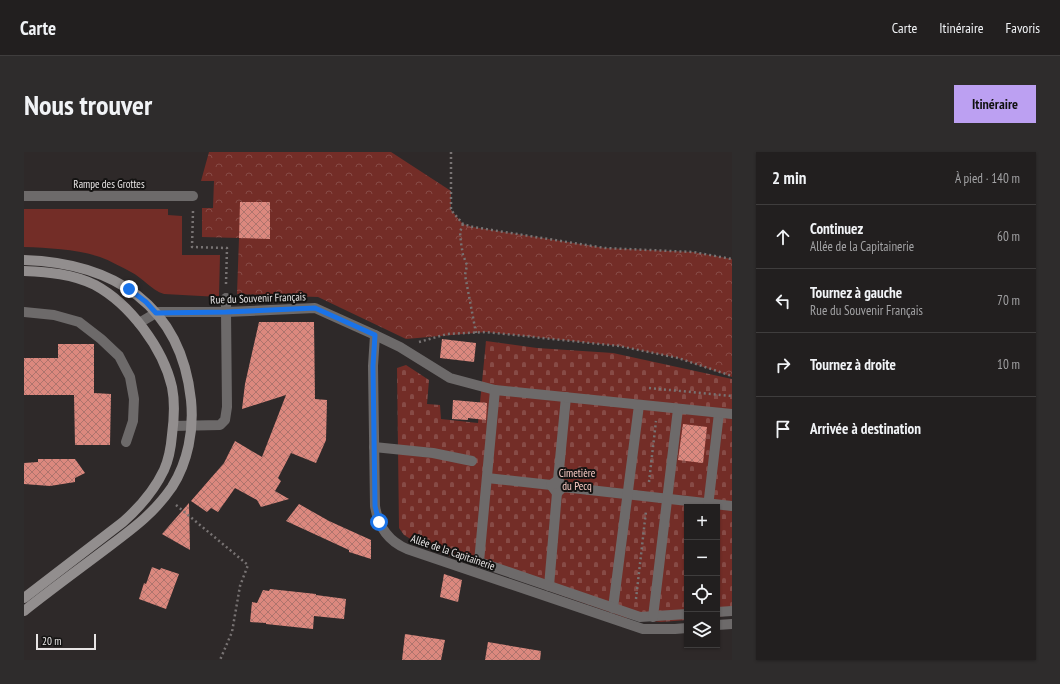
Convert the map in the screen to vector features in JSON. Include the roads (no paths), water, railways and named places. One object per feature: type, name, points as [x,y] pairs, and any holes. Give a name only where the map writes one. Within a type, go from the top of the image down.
[{"type":"main road","points":[[24,260],[64,263],[98,272],[129,289],[146,302],[156,313],[180,353],[187,370],[192,410],[189,443],[182,469],[160,504],[135,527],[24,610]]},
{"type":"main road","points":[[24,271],[64,274],[94,285],[105,291],[139,323],[158,352],[166,368],[172,388],[173,426],[171,448],[164,470],[148,498],[123,522],[24,598]]},
{"type":"street","name":"Rampe des Grottes","points":[[24,196],[193,196]]},
{"type":"street","points":[[173,426],[220,425],[225,420],[227,407],[226,298]]},
{"type":"street","name":"Rue du Souvenir Français","points":[[139,323],[156,313],[226,312],[315,308],[400,347],[450,378],[495,390],[732,414]]},
{"type":"street","points":[[24,312],[54,315],[79,322],[101,339],[119,356],[130,377],[134,399],[133,421],[126,442]]},
{"type":"street","name":"Allée de la Capitainerie","points":[[375,335],[373,366],[375,506],[377,516],[385,533],[391,540],[401,546],[643,629],[684,628]]},
{"type":"street","points":[[495,390],[479,562],[640,618],[684,614]]},
{"type":"street","points":[[549,586],[566,398]]},
{"type":"street","points":[[613,608],[639,405]]},
{"type":"street","points":[[653,617],[678,409]]},
{"type":"street","points":[[708,504],[718,413]]},
{"type":"street","points":[[374,447],[433,453],[472,461]]},
{"type":"street","points":[[487,478],[701,504]]},
{"type":"street","points":[[720,506],[732,506]]},
{"type":"street","points":[[720,612],[732,611]]},
{"type":"street","points":[[720,625],[732,624]]},
{"type":"park label","name":"Cimetière du Pecq","points":[[577,479]]}]
